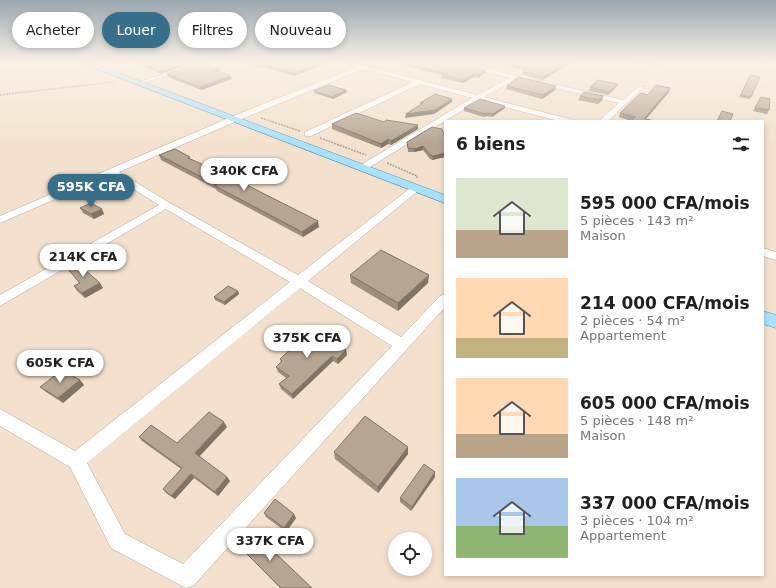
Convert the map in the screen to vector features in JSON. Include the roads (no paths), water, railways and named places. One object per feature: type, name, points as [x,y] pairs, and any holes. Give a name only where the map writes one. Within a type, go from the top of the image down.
[{"type":"main road","points":[[160,90],[444,199]]},
{"type":"main road","points":[[764,317],[776,322]]},
{"type":"street","points":[[0,220],[234,119],[305,90]]},
{"type":"street","points":[[308,134],[401,90]]},
{"type":"street","points":[[452,90],[563,120]]},
{"type":"street","points":[[362,168],[478,97],[493,90]]},
{"type":"street","points":[[573,90],[624,102]]},
{"type":"street","points":[[604,120],[637,90]]},
{"type":"street","points":[[112,171],[166,205],[300,282],[402,345]]},
{"type":"street","points":[[76,461],[416,188]]},
{"type":"street","points":[[0,301],[166,205]]},
{"type":"street","points":[[764,252],[776,256]]},
{"type":"street","points":[[0,417],[76,461],[118,541],[186,577],[444,300]]}]
